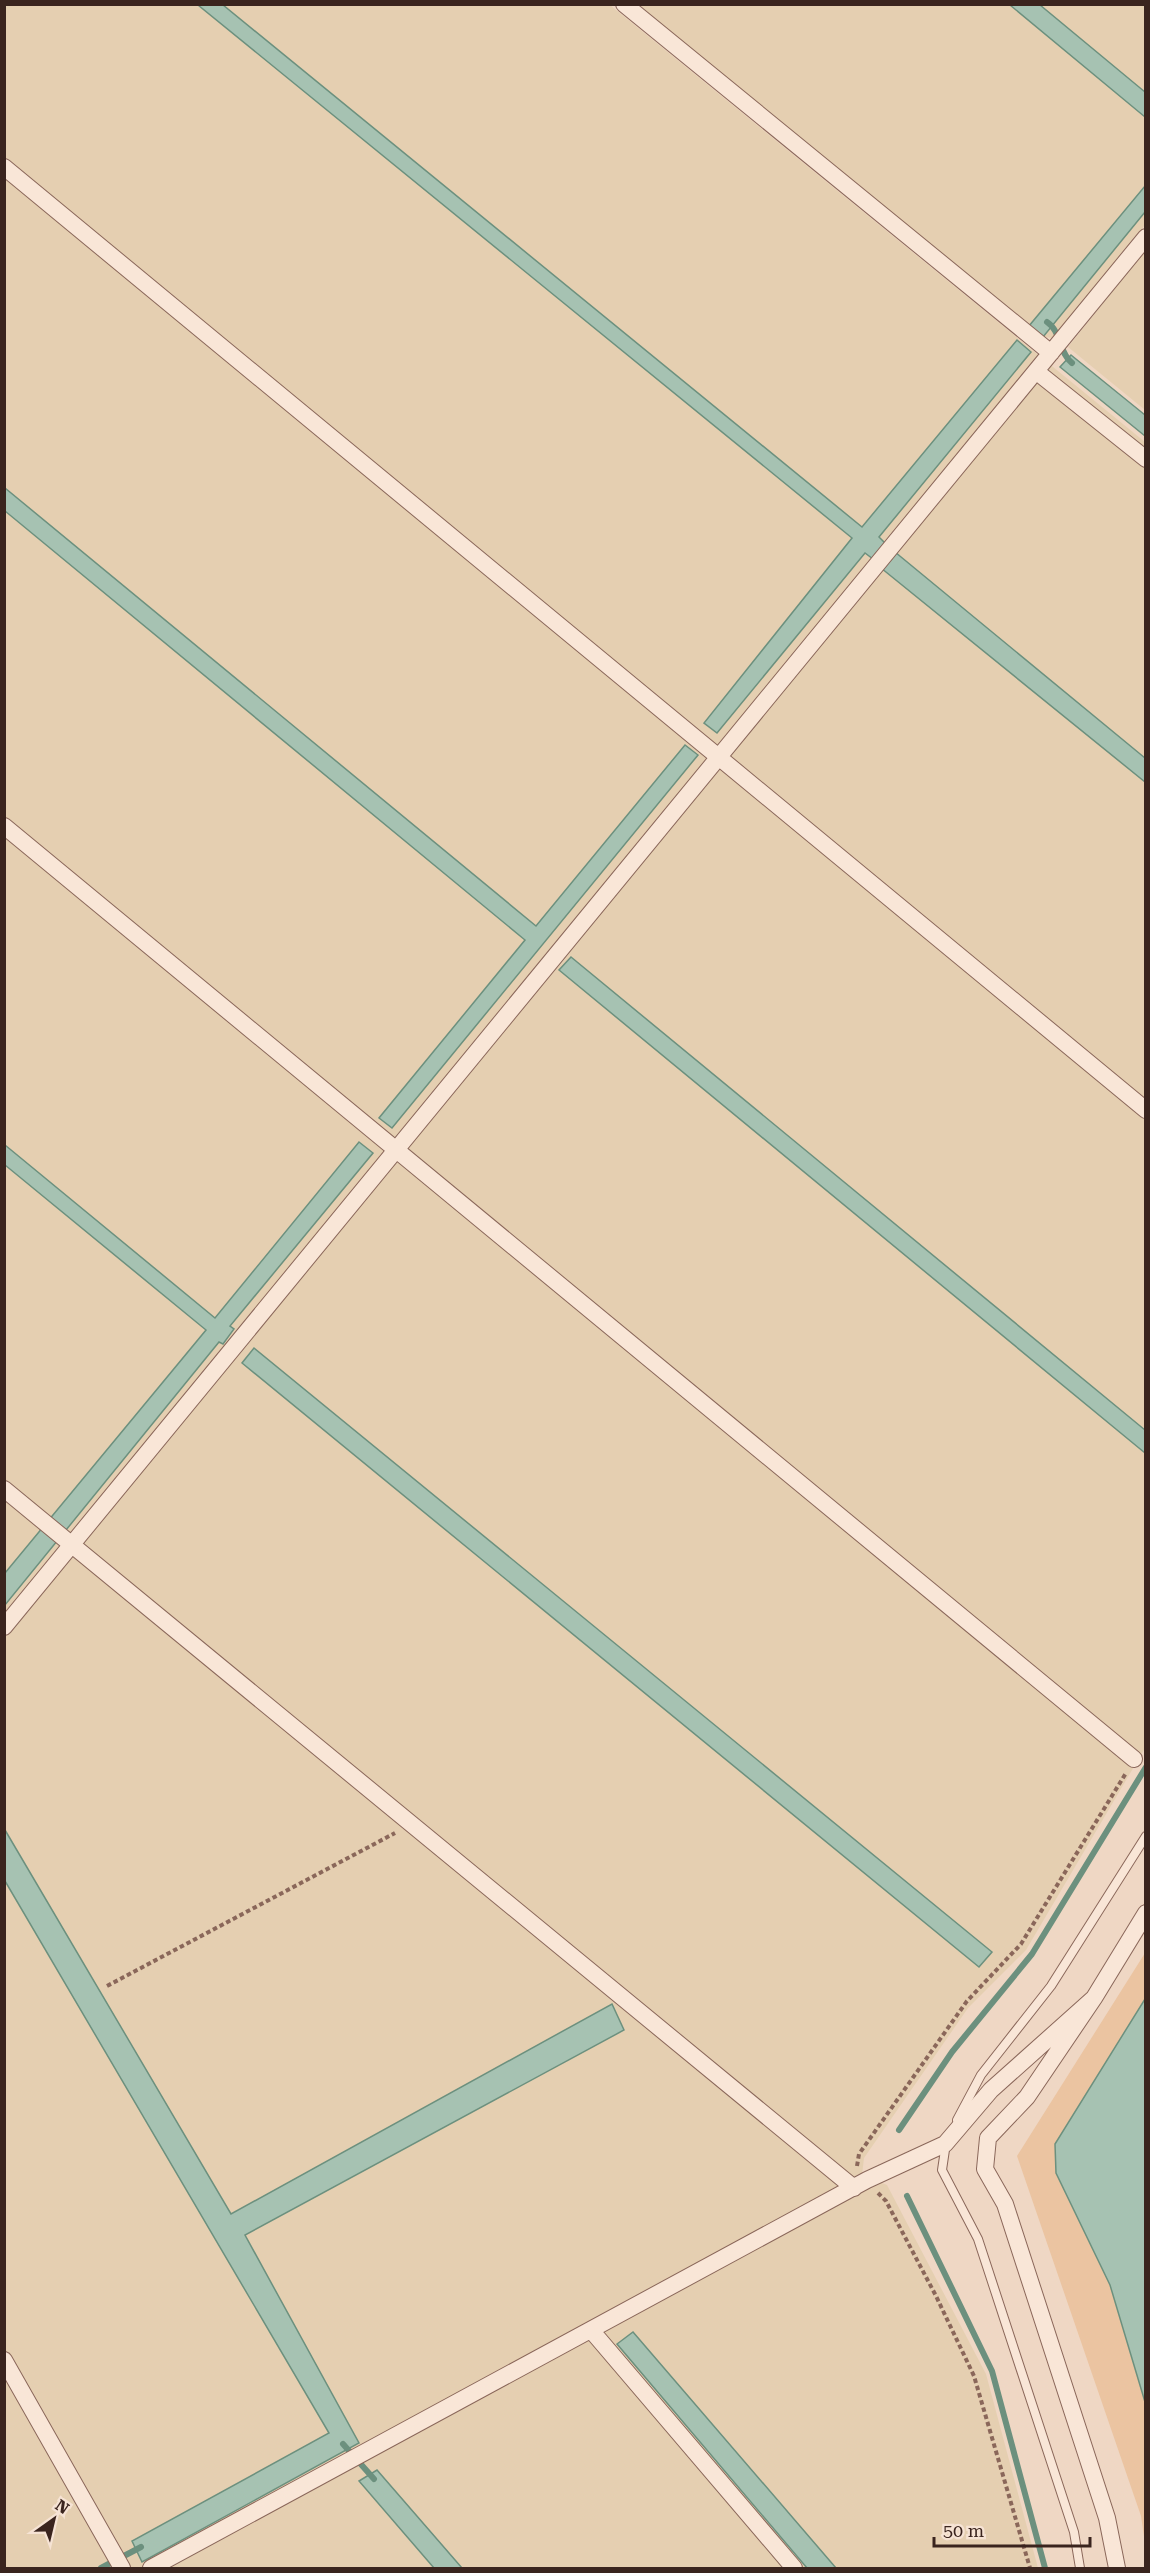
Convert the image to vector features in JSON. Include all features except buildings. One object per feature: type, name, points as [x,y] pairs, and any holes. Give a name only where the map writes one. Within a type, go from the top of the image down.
[{"type":"street","points":[[624,4],[1032,337],[1057,346]]},
{"type":"street","points":[[4,167],[1146,1110]]},
{"type":"street","points":[[4,1627],[1146,237]]},
{"type":"street","points":[[1037,372],[1146,459]]},
{"type":"street","points":[[4,826],[1134,1759]]},
{"type":"street","points":[[4,1489],[412,1824],[860,2184]]},
{"type":"street","points":[[1117,2568],[1107,2517],[1005,2204],[985,2169],[988,2138],[1027,2097],[1094,1998],[1146,1913]]},
{"type":"street","points":[[151,2568],[860,2184],[945,2144],[991,2090],[1094,1998]]},
{"type":"street","points":[[591,2330],[794,2568]]},
{"type":"street","points":[[4,2360],[121,2568]]},
{"type":"lane","points":[[1080,2568],[1074,2532],[978,2239],[942,2170],[945,2144],[981,2075],[1051,1986],[1146,1836]]},
{"type":"path","points":[[1030,2568],[974,2376],[936,2296],[886,2202],[860,2184],[859,2154],[968,2001],[1021,1944],[1134,1759]]},
{"type":"path","points":[[107,1986],[412,1824]]},
{"type":"shaded area","points":[[5,5],[610,5],[1145,442],[1145,1748],[1026,1950],[968,2008],[864,2158],[862,2175],[887,2185],[986,2374],[1038,2568],[5,2568]]},
{"type":"shaded area","points":[[198,5],[223,5],[862,527],[1017,340],[1031,352],[879,537],[886,544],[873,559],[865,553],[717,733],[704,723],[852,538]]},
{"type":"shaded area","points":[[635,5],[1145,5],[1145,225],[1053,338],[1043,337]]},
{"type":"shaded area","points":[[1010,5],[1040,5],[1145,92],[1145,117]]},
{"type":"shaded area","points":[[1145,186],[1145,212],[1043,337],[1029,326]]},
{"type":"shaded area","points":[[1145,251],[1145,410],[1068,347]]},
{"type":"shaded area","points":[[1071,355],[1145,415],[1145,436],[1060,367]]},
{"type":"shaded area","points":[[5,488],[536,926],[685,745],[698,755],[392,1128],[379,1118],[525,940],[5,511]]},
{"type":"shaded area","points":[[895,552],[1145,758],[1145,782],[881,568]]},
{"type":"shaded area","points":[[571,957],[1145,1430],[1145,1453],[559,970]]},
{"type":"shaded area","points":[[359,1142],[373,1153],[230,1326],[234,1329],[223,1344],[219,1342],[5,1605],[5,1573],[206,1330],[5,1165],[5,1145],[215,1318]]},
{"type":"shaded area","points":[[254,1348],[992,1952],[979,1967],[242,1363]]},
{"type":"shaded area","points":[[5,1830],[231,2214],[612,2004],[624,2030],[245,2235],[359,2443],[142,2562],[132,2541],[329,2433],[5,1881]]},
{"type":"shaded area","points":[[1145,1999],[1145,2402],[1110,2285],[1056,2173],[1055,2144]]},
{"type":"shaded area","points":[[633,2332],[836,2568],[807,2568],[617,2344]]},
{"type":"shaded area","points":[[377,2470],[462,2568],[434,2568],[359,2481]]},
{"type":"sand","points":[[1145,1953],[1145,1999],[1055,2144],[1056,2173],[1110,2285],[1145,2402],[1145,2543],[1141,2516],[1017,2156]]},
{"type":"waterway","points":[[1047,322],[1052,326],[1065,354],[1072,363]]},
{"type":"waterway","points":[[899,2130],[952,2052],[1032,1954],[1146,1767]]},
{"type":"waterway","points":[[907,2196],[992,2371],[1045,2568]]},
{"type":"waterway","points":[[343,2444],[374,2479]]},
{"type":"waterway","points":[[101,2568],[141,2547]]}]
